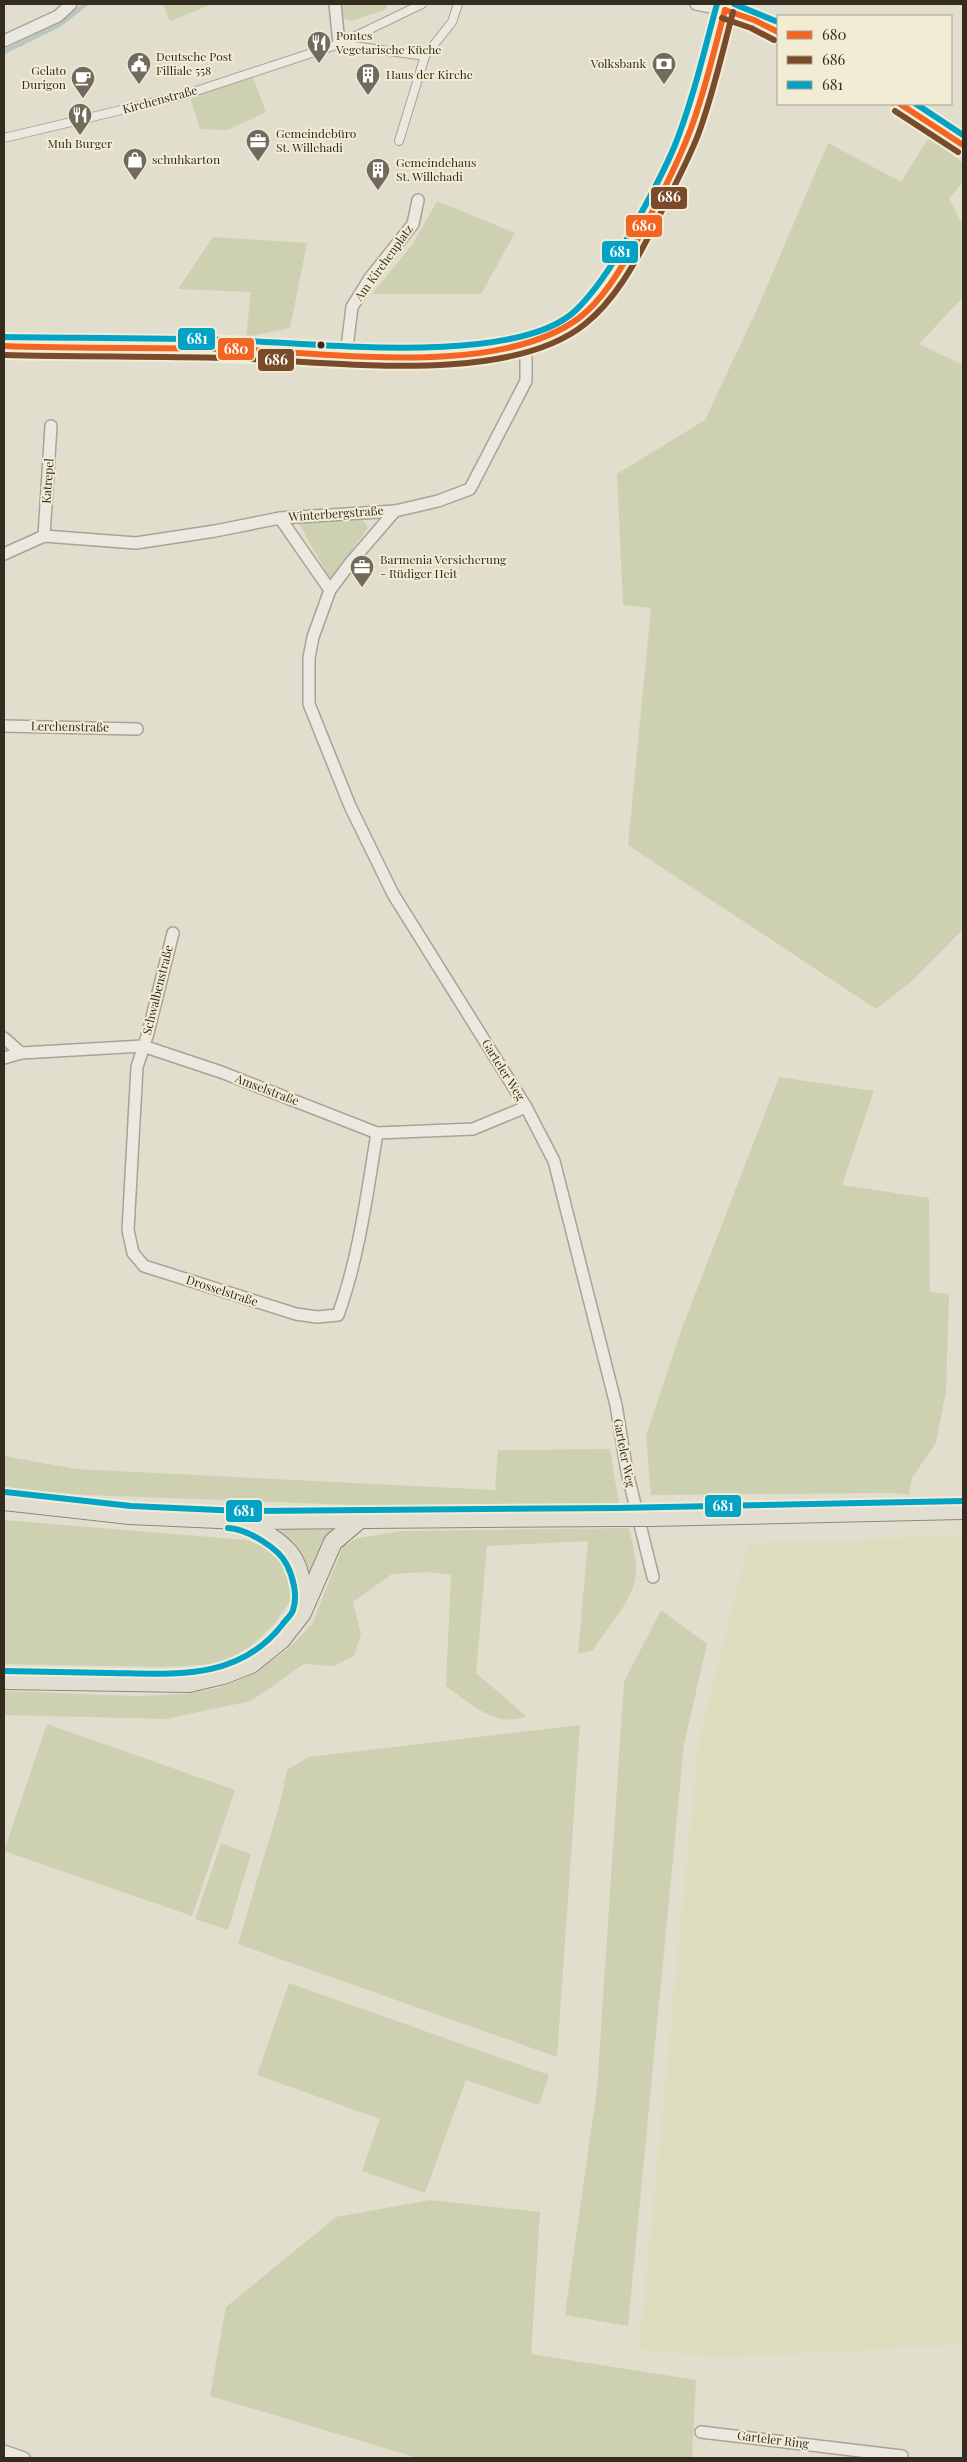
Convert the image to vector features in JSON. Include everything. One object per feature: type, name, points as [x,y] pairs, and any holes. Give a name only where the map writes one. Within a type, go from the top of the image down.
[{"type":"main road","points":[[4,1500],[130,1515],[240,1520],[617,1518],[963,1510]]},
{"type":"main road","points":[[240,1520],[264,1532],[290,1551],[299,1568],[303,1586],[302,1613]]},
{"type":"main road","points":[[4,1680],[189,1683],[223,1675],[251,1664],[281,1640],[302,1613],[333,1542],[359,1520]]},
{"type":"street","points":[[4,41],[58,16],[71,4]]},
{"type":"street","points":[[335,4],[339,44],[425,56]]},
{"type":"street","name":"Kirchenstraße","points":[[4,138],[184,95],[339,44],[422,4]]},
{"type":"street","points":[[400,140],[425,56],[452,22],[458,4]]},
{"type":"street","points":[[696,4],[726,7],[777,32]]},
{"type":"street","points":[[4,346],[230,349],[346,355],[462,355],[509,349],[557,333],[579,319],[601,295],[627,258],[683,148],[726,7]]},
{"type":"street","points":[[902,105],[963,145]]},
{"type":"street","name":"Am Kirchenplatz","points":[[346,355],[352,307],[370,278],[413,224],[418,200]]},
{"type":"street","name":"Winterbergstraße","points":[[44,536],[136,543],[215,531],[280,518],[395,511],[438,501],[470,489],[526,381],[526,344]]},
{"type":"street","name":"Katrepel","points":[[44,536],[52,426]]},
{"type":"street","name":"Garteler Weg","points":[[395,511],[351,562],[330,590],[313,637],[309,658],[309,704],[350,806],[393,894],[526,1107],[554,1161],[616,1405],[627,1472],[653,1577]]},
{"type":"street","points":[[280,518],[330,590]]},
{"type":"street","points":[[4,554],[44,536]]},
{"type":"street","name":"Lerchenstraße","points":[[4,726],[136,729]]},
{"type":"street","name":"Schwalbenstraße","points":[[143,1046],[173,933]]},
{"type":"street","points":[[4,1038],[21,1053]]},
{"type":"street","name":"Amselstraße","points":[[4,1058],[21,1053],[143,1046],[221,1072],[376,1132],[473,1129],[526,1107]]},
{"type":"street","name":"Drosselstraße","points":[[143,1046],[138,1067],[128,1230],[133,1253],[144,1266],[296,1314],[317,1317],[338,1315],[346,1293],[359,1240],[376,1132]]},
{"type":"street","name":"Garteler Ring","points":[[701,2432],[902,2456],[902,2458]]},
{"type":"street","points":[[4,2451],[24,2458]]},
{"type":"shaded area","points":[[963,1536],[963,2345],[718,2358],[639,2349],[699,1737],[748,1543]]},
{"type":"green space","points":[[163,4],[213,4],[170,21]]},
{"type":"green space","points":[[340,4],[387,4],[387,9],[351,21],[340,16]]},
{"type":"green space","points":[[253,77],[266,112],[228,130],[200,129],[191,100],[200,93]]},
{"type":"green space","points":[[929,137],[963,163],[963,182],[949,198],[963,226],[963,297],[919,344],[963,365],[963,929],[911,982],[876,1009],[628,845],[651,608],[623,605],[617,474],[705,420],[758,307],[828,143],[901,182]]},
{"type":"green space","points":[[437,201],[515,233],[481,294],[372,294],[412,245]]},
{"type":"green space","points":[[213,237],[307,243],[290,328],[246,337],[251,292],[178,289]]},
{"type":"green space","points":[[363,520],[368,528],[330,579],[298,522]]},
{"type":"green space","points":[[779,1077],[874,1091],[842,1185],[929,1198],[930,1292],[949,1294],[946,1391],[936,1443],[912,1478],[909,1495],[896,1493],[651,1495],[646,1436],[682,1328]]},
{"type":"green space","points":[[610,1449],[619,1505],[380,1506],[87,1495],[4,1489],[4,1456],[76,1469],[495,1490],[498,1450]]},
{"type":"green space","points":[[4,1520],[247,1540],[271,1550],[289,1572],[291,1600],[274,1624],[251,1646],[220,1664],[164,1667],[4,1664]]},
{"type":"green space","points":[[629,1528],[636,1568],[632,1590],[623,1607],[593,1650],[578,1654],[588,1541],[487,1546],[476,1673],[526,1716],[515,1719],[493,1717],[446,1686],[451,1575],[426,1572],[392,1574],[353,1602],[361,1634],[354,1656],[333,1666],[304,1664],[251,1701],[166,1719],[4,1715],[4,1691],[136,1696],[185,1694],[218,1688],[251,1675],[287,1650],[312,1624],[343,1546],[358,1538],[401,1531]]},
{"type":"green space","points":[[281,1529],[336,1530],[310,1585],[279,1533]]},
{"type":"green space","points":[[661,1610],[707,1644],[684,1744],[628,2326],[565,2315],[597,2089],[624,1682]]},
{"type":"green space","points":[[47,1724],[235,1790],[192,1916],[4,1851]]},
{"type":"green space","points":[[580,1725],[557,2057],[238,1944],[280,1803],[287,1770],[309,1757]]},
{"type":"green space","points":[[221,1843],[251,1854],[228,1930],[195,1919]]},
{"type":"green space","points":[[289,1983],[549,2075],[539,2105],[466,2080],[425,2193],[362,2171],[380,2119],[257,2075]]},
{"type":"green space","points":[[430,2200],[540,2212],[531,2354],[696,2380],[692,2458],[418,2458],[210,2396],[226,2307],[336,2217]]},
{"type":"waterway","points":[[4,52],[59,25],[86,4]]},
{"type":"transit line","name":"681","points":[[4,337],[231,340],[411,348],[461,346],[507,340],[546,328],[575,311],[600,283],[621,250],[655,187],[675,145],[687,111],[717,4]]},
{"type":"transit line","name":"681","points":[[734,4],[777,22]]},
{"type":"transit line","name":"680","points":[[725,10],[754,20],[777,32]]},
{"type":"transit line","name":"680","points":[[4,346],[228,349],[410,358],[458,355],[503,349],[544,337],[588,311],[610,284],[635,244],[671,174],[690,131],[705,86],[725,10]]},
{"type":"transit line","name":"686","points":[[4,355],[225,358],[412,366],[462,363],[509,357],[551,344],[585,324],[595,315],[614,293],[638,257],[682,172],[698,135],[713,89],[733,12]]},
{"type":"transit line","name":"686","points":[[722,18],[751,28],[774,40]]},
{"type":"transit line","name":"680","points":[[902,105],[963,145]]},
{"type":"transit line","name":"681","points":[[918,105],[963,135]]},
{"type":"transit line","name":"686","points":[[895,111],[958,152]]},
{"type":"transit line","name":"681","points":[[5,1492],[131,1506],[240,1511],[617,1508],[963,1501]]},
{"type":"transit line","name":"681","points":[[4,1671],[181,1673],[225,1665],[246,1656],[265,1643],[291,1614],[295,1599],[294,1587],[287,1565],[277,1552],[262,1540],[236,1529],[228,1528]]},
{"type":"place","name":"Pontes Vegetarische Küche","points":[[319,64]]},
{"type":"place","name":"Deutsche Post Filliale 558","points":[[139,85]]},
{"type":"place","name":"Volksbank","points":[[664,85]]},
{"type":"place","name":"Haus der Kirche","points":[[368,96]]},
{"type":"place","name":"Gelato Durigon","points":[[83,99]]},
{"type":"place","name":"Muh Burger","points":[[80,136]]},
{"type":"place","name":"Gemeindebüro St. Willehadi","points":[[258,162]]},
{"type":"place","name":"schuhkarton","points":[[135,181]]},
{"type":"place","name":"Gemeindehaus St. Willehadi","points":[[378,191]]},
{"type":"place","name":"Barmenia Versicherung - Rüdiger Heit","points":[[362,588]]}]
